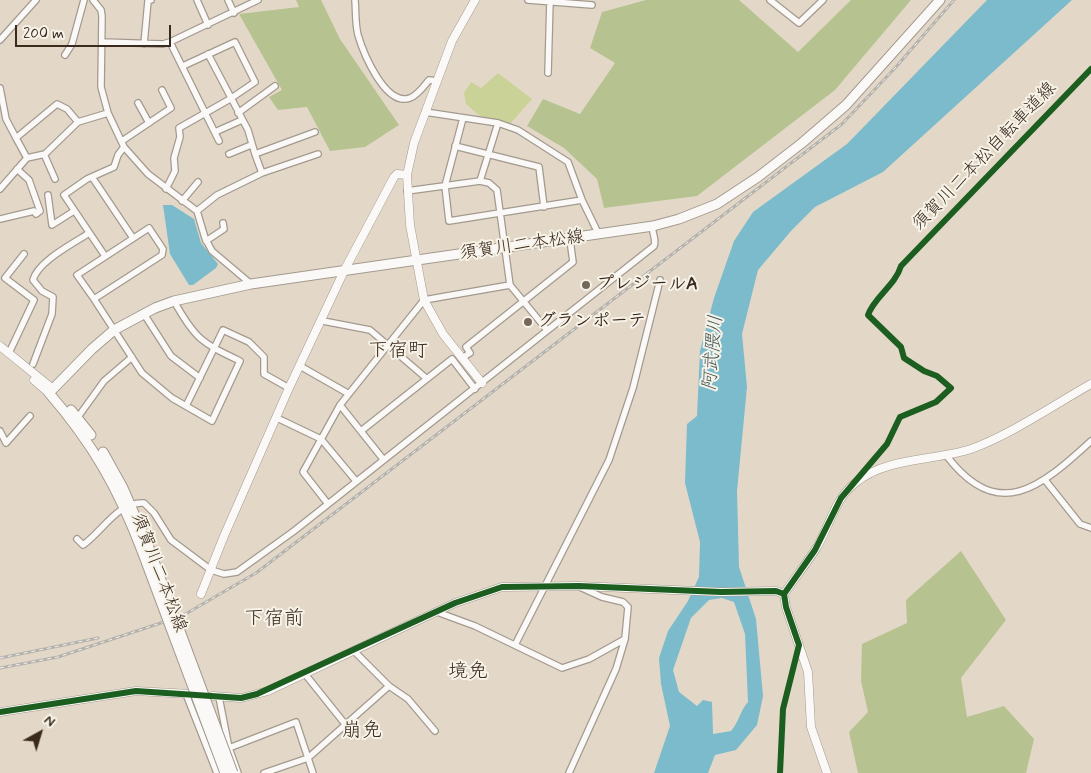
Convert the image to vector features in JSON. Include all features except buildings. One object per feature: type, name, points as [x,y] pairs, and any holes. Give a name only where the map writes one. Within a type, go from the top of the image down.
[{"type":"main road","name":"須賀川二本松線","points":[[51,391],[92,349],[114,330],[144,314],[174,302],[251,284],[570,240],[653,226],[679,219],[717,204],[758,177],[802,143],[846,105],[940,0]]},
{"type":"main road","name":"須賀川二本松線","points":[[51,391],[78,417],[108,461],[146,549],[233,773]]},
{"type":"main road","name":"須賀川二本松線","points":[[51,391],[103,464],[128,506]]},
{"type":"main road","name":"須賀川二本松線","points":[[146,549],[225,773]]},
{"type":"street","points":[[1,39],[36,0]]},
{"type":"street","points":[[64,55],[72,44],[84,0]]},
{"type":"street","points":[[93,0],[101,10],[101,87],[108,113],[123,144],[148,174],[197,211],[206,240],[212,251],[251,284]]},
{"type":"street","points":[[144,44],[148,1],[151,0]]},
{"type":"street","points":[[197,0],[208,25]]},
{"type":"street","points":[[228,0],[234,13]]},
{"type":"street","points":[[102,42],[163,44],[234,13],[258,0]]},
{"type":"street","points":[[355,0],[356,26],[366,58],[389,93],[401,99],[408,99],[417,94],[430,80],[438,81]]},
{"type":"street","points":[[475,0],[459,26],[414,143],[406,175],[416,262],[424,300],[443,334],[482,383]]},
{"type":"street","points":[[528,0],[550,0],[592,5]]},
{"type":"street","points":[[548,73],[550,0]]},
{"type":"street","points":[[770,0],[799,23],[819,1]]},
{"type":"street","points":[[170,42],[219,141]]},
{"type":"street","points":[[166,189],[175,171],[174,158],[180,137],[179,128],[230,99],[255,82],[235,42],[183,66]]},
{"type":"street","points":[[208,54],[248,130],[251,145],[262,173]]},
{"type":"street","points":[[238,113],[275,86]]},
{"type":"street","points":[[0,88],[6,119],[27,158]]},
{"type":"street","points":[[105,256],[64,194],[92,177],[114,167],[123,144],[171,108],[162,90]]},
{"type":"street","points":[[138,103],[149,123]]},
{"type":"street","points":[[16,138],[57,104],[67,109],[78,122]]},
{"type":"street","points":[[426,112],[498,123],[518,130],[568,162],[598,235]]},
{"type":"street","points":[[0,189],[27,158],[44,154],[78,122],[108,113]]},
{"type":"street","points":[[463,118],[445,186],[449,221],[582,200]]},
{"type":"street","points":[[215,132],[242,120]]},
{"type":"street","points":[[480,181],[498,123]]},
{"type":"street","points":[[255,154],[315,132]]},
{"type":"street","points":[[229,154],[251,145]]},
{"type":"street","points":[[455,146],[539,168],[544,207]]},
{"type":"street","points":[[44,154],[55,179]]},
{"type":"street","points":[[197,211],[217,195],[262,173],[318,154]]},
{"type":"street","points":[[0,219],[34,210],[36,214],[40,211],[29,180],[17,169]]},
{"type":"street","points":[[201,594],[276,418],[323,321],[344,271],[394,177],[397,174],[406,175]]},
{"type":"street","points":[[92,177],[133,238]]},
{"type":"street","points":[[407,191],[480,181],[489,183],[497,190],[510,285],[547,330]]},
{"type":"street","points":[[182,201],[198,182]]},
{"type":"street","points":[[48,195],[52,225],[74,210]]},
{"type":"street","points":[[206,240],[224,229],[223,223]]},
{"type":"street","points":[[77,539],[83,545],[128,506],[144,503],[154,513],[171,540],[211,570],[224,574],[237,572],[328,504],[654,246],[653,226]]},
{"type":"street","points":[[94,299],[162,255],[163,249],[149,228],[77,275],[142,373],[156,387],[212,421],[240,361],[213,348],[189,329],[174,302]]},
{"type":"street","points":[[33,364],[52,314],[53,297],[35,284],[34,276],[44,264],[90,233]]},
{"type":"street","points":[[462,358],[470,353],[466,347],[573,262],[570,240]]},
{"type":"street","points":[[9,353],[34,300],[5,278],[24,254]]},
{"type":"street","points":[[515,645],[609,460],[633,388],[660,280]]},
{"type":"street","points":[[328,504],[302,472],[340,405],[424,300],[510,285]]},
{"type":"street","points":[[144,314],[171,356],[200,378]]},
{"type":"street","points":[[323,321],[370,330],[426,378]]},
{"type":"street","points":[[186,406],[213,348],[224,330],[249,342],[264,357],[264,374],[290,388]]},
{"type":"street","points":[[0,346],[51,391]]},
{"type":"street","points":[[0,351],[51,391]]},
{"type":"street","points":[[78,417],[104,381],[132,357]]},
{"type":"street","points":[[361,431],[452,359],[475,389]]},
{"type":"street","points":[[300,366],[349,394]]},
{"type":"street","points":[[827,773],[811,727],[808,672],[786,607],[784,594],[815,550],[837,504],[856,481],[873,472],[892,466],[946,455],[988,442],[1091,384]]},
{"type":"street","points":[[340,405],[383,459]]},
{"type":"street","points":[[0,431],[6,443],[30,416]]},
{"type":"street","points":[[276,418],[321,439],[356,481]]},
{"type":"street","points":[[946,455],[961,472],[993,493],[1018,492],[1045,480],[1091,441]]},
{"type":"street","points":[[1045,480],[1080,524],[1091,528]]},
{"type":"street","points":[[569,773],[616,669],[626,639],[627,604],[602,597],[579,586]]},
{"type":"street","points":[[238,773],[229,748],[216,696],[241,698],[257,694],[305,674],[461,601],[502,587],[579,586],[721,592],[776,591],[784,594]]},
{"type":"street","points":[[437,612],[515,645],[562,668],[589,660],[626,639]]},
{"type":"street","points":[[354,651],[389,686],[408,699],[435,731]]},
{"type":"street","points":[[305,674],[345,724]]},
{"type":"street","points":[[264,773],[276,771],[308,758],[389,686]]},
{"type":"street","points":[[0,712],[136,691],[188,694],[217,773]]},
{"type":"street","points":[[229,748],[296,722],[313,773]]},
{"type":"green space","points":[[296,0],[321,0],[340,39],[399,125],[365,147],[330,151],[307,107],[278,110],[269,97],[282,90],[239,14],[299,7]]},
{"type":"green space","points":[[646,0],[739,0],[798,52],[851,0],[911,0],[835,90],[697,196],[604,208],[597,179],[564,148],[527,126],[543,99],[580,114],[615,63],[590,48],[602,12]]},
{"type":"green space","points":[[498,73],[532,99],[510,124],[480,116],[466,104],[464,93],[471,82],[481,88]]},
{"type":"green space","points":[[961,551],[1006,620],[961,678],[967,717],[1004,706],[1034,739],[1026,773],[858,773],[849,732],[868,712],[861,681],[862,644],[907,623],[906,600]]},
{"type":"water","name":"阿武隈川","points":[[987,0],[1072,0],[883,172],[815,207],[791,231],[758,270],[742,334],[747,387],[737,491],[739,567],[756,619],[763,696],[757,725],[736,750],[715,755],[708,773],[654,773],[670,726],[661,684],[659,658],[668,631],[688,601],[699,577],[700,542],[685,483],[687,424],[697,416],[700,351],[714,298],[734,241],[753,212],[847,144]],"holes":[[[722,598],[734,602],[745,634],[748,702],[731,731],[713,734],[712,702],[703,700],[697,706],[679,692],[673,670],[691,618],[709,600]]]},
{"type":"water","points":[[163,205],[172,205],[194,219],[201,243],[218,264],[216,268],[193,285],[189,285],[170,254]]},
{"type":"railway","points":[[0,668],[58,657],[182,616],[256,573],[842,124],[896,67],[954,0]]},
{"type":"railway","points":[[0,658],[98,638]]},
{"type":"cycle path","name":"須賀川二本松自転車道線","points":[[780,773],[783,709],[799,645],[786,607],[784,594],[815,550],[841,498],[887,444],[900,417],[936,402],[951,388],[937,376],[924,371],[904,358],[901,347],[868,315],[875,303],[894,280],[901,266],[1091,69]]},
{"type":"cycle path","points":[[0,712],[136,691],[241,698],[257,694],[455,603],[502,587],[579,586],[721,592],[776,591],[784,594]]},
{"type":"place","name":"プレジールA","points":[[586,285]]},
{"type":"place","name":"グランポーテ","points":[[528,322]]},
{"type":"district","name":"下宿町","points":[[398,352]]},
{"type":"district","name":"下宿前","points":[[274,620]]},
{"type":"district","name":"境免","points":[[468,673]]},
{"type":"district","name":"崩免","points":[[362,732]]}]
